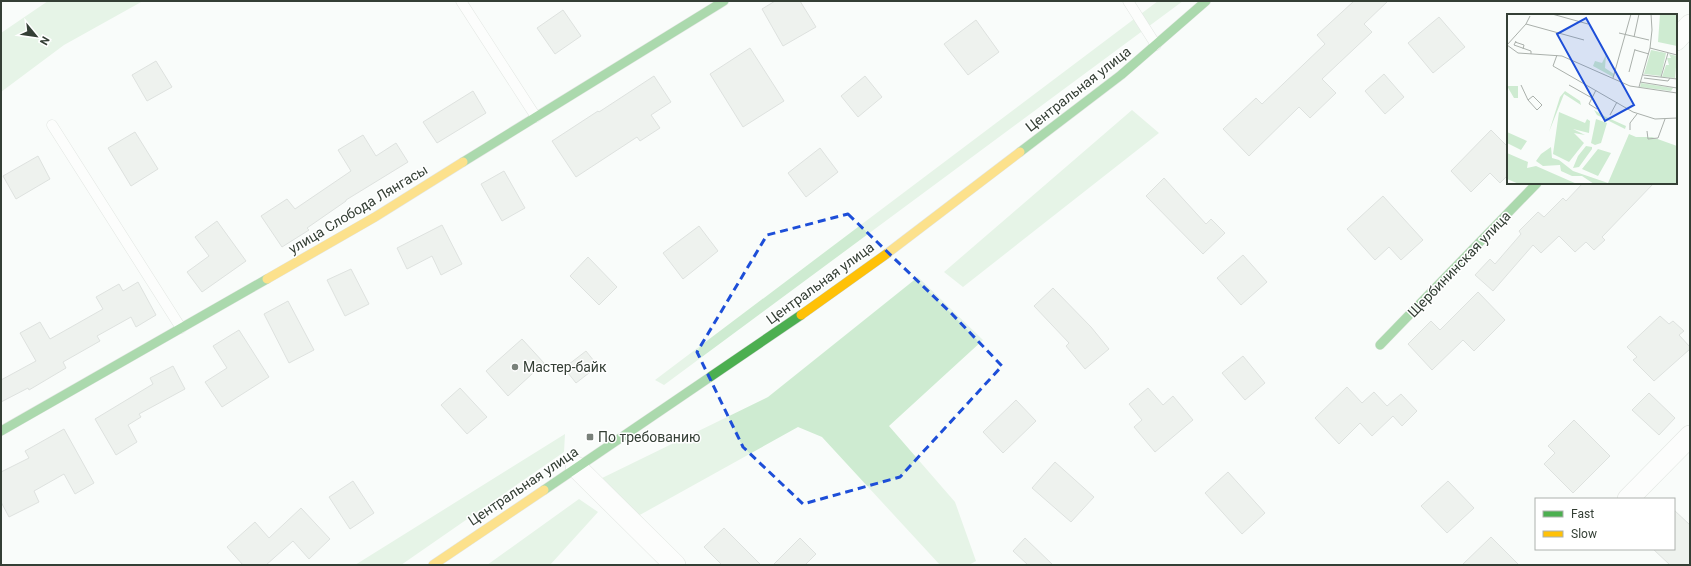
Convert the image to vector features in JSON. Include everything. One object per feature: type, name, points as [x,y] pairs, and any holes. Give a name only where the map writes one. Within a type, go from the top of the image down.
[{"type":"street","name":"улица Слобода Лянгасы","points":[[1,431],[375,217],[724,1]]},
{"type":"street","name":"Центральная улица","points":[[433,565],[771,336],[885,255],[1121,76],[1206,1]]},
{"type":"street","points":[[1677,39],[1690,25]]},
{"type":"street","name":"Щербининская улица","points":[[1380,345],[1536,184]]},
{"type":"street","points":[[1629,498],[1690,436]]},
{"type":"street","points":[[576,468],[675,565]]},
{"type":"lane","points":[[462,1],[536,117]]},
{"type":"lane","points":[[1128,1],[1156,45]]},
{"type":"lane","points":[[52,125],[181,328]]},
{"type":"highlighted area","points":[[848,214],[952,314],[1002,366],[900,477],[803,504],[743,447],[697,352],[767,235]]},
{"type":"green space","points":[[48,1],[143,1],[64,45],[1,92],[1,33]]},
{"type":"green space","points":[[1158,1],[1183,1],[664,385],[655,380]]},
{"type":"green space","points":[[1132,110],[1159,133],[963,287],[944,272]]},
{"type":"green space","points":[[918,277],[983,340],[889,426],[955,502],[976,561],[969,565],[940,565],[822,437],[798,427],[638,516],[598,480],[768,397]]},
{"type":"green space","points":[[565,434],[564,452],[401,565],[355,565]]},
{"type":"green space","points":[[579,499],[598,512],[550,565],[487,565]]},
{"type":"building","points":[[775,1],[800,1],[816,27],[783,46],[762,9]]},
{"type":"building","points":[[1354,1],[1388,1],[1364,24],[1372,32],[1322,79],[1336,93],[1310,118],[1299,107],[1249,156],[1223,129],[1256,98],[1262,104],[1325,44],[1317,35]]},
{"type":"building","points":[[563,10],[581,36],[555,54],[537,28]]},
{"type":"building","points":[[1439,17],[1465,47],[1433,73],[1408,43]]},
{"type":"building","points":[[976,20],[999,52],[968,75],[944,44]]},
{"type":"building","points":[[750,48],[784,101],[743,127],[710,74]]},
{"type":"building","points":[[156,61],[172,87],[147,101],[132,75]]},
{"type":"building","points":[[1384,74],[1404,97],[1385,114],[1365,91]]},
{"type":"building","points":[[654,76],[671,102],[651,115],[660,128],[640,141],[637,137],[576,177],[552,141]]},
{"type":"building","points":[[865,76],[882,97],[858,117],[841,96]]},
{"type":"building","points":[[473,91],[486,113],[437,143],[423,122]]},
{"type":"building","points":[[1491,130],[1507,146],[1507,176],[1500,183],[1490,173],[1471,192],[1451,171]]},
{"type":"building","points":[[135,132],[158,169],[131,186],[108,148]]},
{"type":"building","points":[[363,135],[376,156],[396,143],[408,162],[346,200],[307,228],[309,230],[282,247],[261,216],[287,199],[295,209],[351,171],[338,150]]},
{"type":"building","points":[[820,148],[838,172],[806,197],[788,173]]},
{"type":"building","points":[[38,156],[50,179],[16,199],[3,176]]},
{"type":"building","points":[[504,171],[525,208],[502,221],[481,184]]},
{"type":"building","points":[[1164,178],[1206,224],[1211,219],[1225,233],[1203,254],[1146,196]]},
{"type":"building","points":[[1582,184],[1653,184],[1602,237],[1605,240],[1594,250],[1586,242],[1575,252],[1559,236],[1541,253],[1533,245],[1493,291],[1475,275],[1490,259],[1495,264],[1521,234],[1519,231],[1538,212],[1544,217],[1563,198],[1566,201]]},
{"type":"building","points":[[1383,196],[1423,240],[1401,260],[1389,247],[1375,260],[1347,229]]},
{"type":"building","points":[[217,221],[246,261],[202,292],[187,272],[209,256],[195,237]]},
{"type":"building","points":[[442,225],[462,264],[441,275],[432,256],[407,269],[397,248]]},
{"type":"building","points":[[699,226],[718,251],[683,279],[663,253]]},
{"type":"building","points":[[1243,255],[1267,282],[1241,305],[1217,278]]},
{"type":"building","points":[[588,257],[617,287],[599,305],[570,276]]},
{"type":"building","points":[[351,269],[369,304],[345,316],[327,280]]},
{"type":"building","points":[[138,282],[156,315],[136,327],[131,317],[97,336],[100,341],[63,362],[66,368],[29,390],[28,388],[1,402],[1,380],[36,361],[20,333],[40,322],[50,339],[103,309],[96,297],[119,284],[123,291]]},
{"type":"building","points":[[1053,288],[1091,327],[1109,349],[1085,369],[1066,346],[1069,343],[1034,306]]},
{"type":"building","points":[[1478,292],[1505,320],[1474,351],[1463,340],[1432,370],[1408,344],[1431,321],[1440,330]]},
{"type":"building","points":[[288,301],[314,350],[289,363],[264,314]]},
{"type":"building","points":[[1660,316],[1669,324],[1673,321],[1684,331],[1679,335],[1690,347],[1690,349],[1654,381],[1633,360],[1637,357],[1627,347]]},
{"type":"building","points":[[239,330],[269,377],[222,407],[205,382],[227,368],[213,346]]},
{"type":"building","name":"Мастер-байк","points":[[522,339],[544,363],[508,396],[486,371]]},
{"type":"building","points":[[586,351],[598,366],[576,383],[564,368]]},
{"type":"building","points":[[1243,356],[1265,383],[1245,400],[1222,373]]},
{"type":"building","points":[[173,366],[185,389],[139,414],[141,417],[128,425],[137,442],[116,455],[95,419],[153,384],[150,378]]},
{"type":"building","points":[[1347,387],[1362,403],[1374,392],[1387,406],[1401,394],[1417,411],[1402,426],[1393,416],[1372,436],[1360,423],[1339,444],[1315,418]]},
{"type":"building","points":[[460,388],[487,417],[467,434],[441,405]]},
{"type":"building","points":[[1148,388],[1163,405],[1173,396],[1193,420],[1155,452],[1134,427],[1142,420],[1129,404]]},
{"type":"building","points":[[1649,393],[1675,418],[1659,435],[1632,410]]},
{"type":"building","points":[[1016,400],[1036,421],[1003,453],[983,432]]},
{"type":"building","points":[[1574,420],[1610,456],[1573,493],[1544,464],[1555,453],[1548,446]]},
{"type":"building","points":[[64,429],[94,483],[75,494],[64,474],[34,491],[39,502],[9,517],[1,502],[1,472],[29,458],[25,451]]},
{"type":"building","points":[[1055,462],[1094,497],[1071,522],[1032,488]]},
{"type":"building","points":[[1228,472],[1265,513],[1242,534],[1205,493]]},
{"type":"building","points":[[353,481],[374,513],[350,529],[329,497]]},
{"type":"building","points":[[1448,481],[1474,508],[1447,533],[1421,506]]},
{"type":"building","points":[[301,508],[330,539],[309,559],[293,541],[266,565],[243,565],[227,547],[255,522],[269,538]]},
{"type":"building","points":[[1675,511],[1690,525],[1690,565],[1670,565],[1654,550],[1675,550]]},
{"type":"building","points":[[724,528],[761,565],[722,565],[704,547]]},
{"type":"building","points":[[1491,537],[1519,565],[1462,565]]},
{"type":"building","points":[[800,538],[816,554],[805,565],[773,565]]},
{"type":"building","points":[[1025,538],[1053,565],[1028,565],[1013,551]]},
{"type":"traffic: fast","points":[[463,162],[724,1]]},
{"type":"traffic: fast","points":[[1020,152],[1121,75],[1206,1]]},
{"type":"traffic: fast","points":[[1380,345],[1536,184]]},
{"type":"traffic: fast","points":[[1,431],[267,279]]},
{"type":"traffic: fast","points":[[544,490],[801,315]]},
{"type":"traffic: slow","points":[[801,315],[885,255],[1020,152]]},
{"type":"traffic: slow","points":[[267,279],[375,217],[463,162]]},
{"type":"traffic: slow","points":[[433,565],[544,490]]},
{"type":"place","name":"Мастер-байк","points":[[515,367]]},
{"type":"place","name":"По требованию","points":[[590,437]]}]
